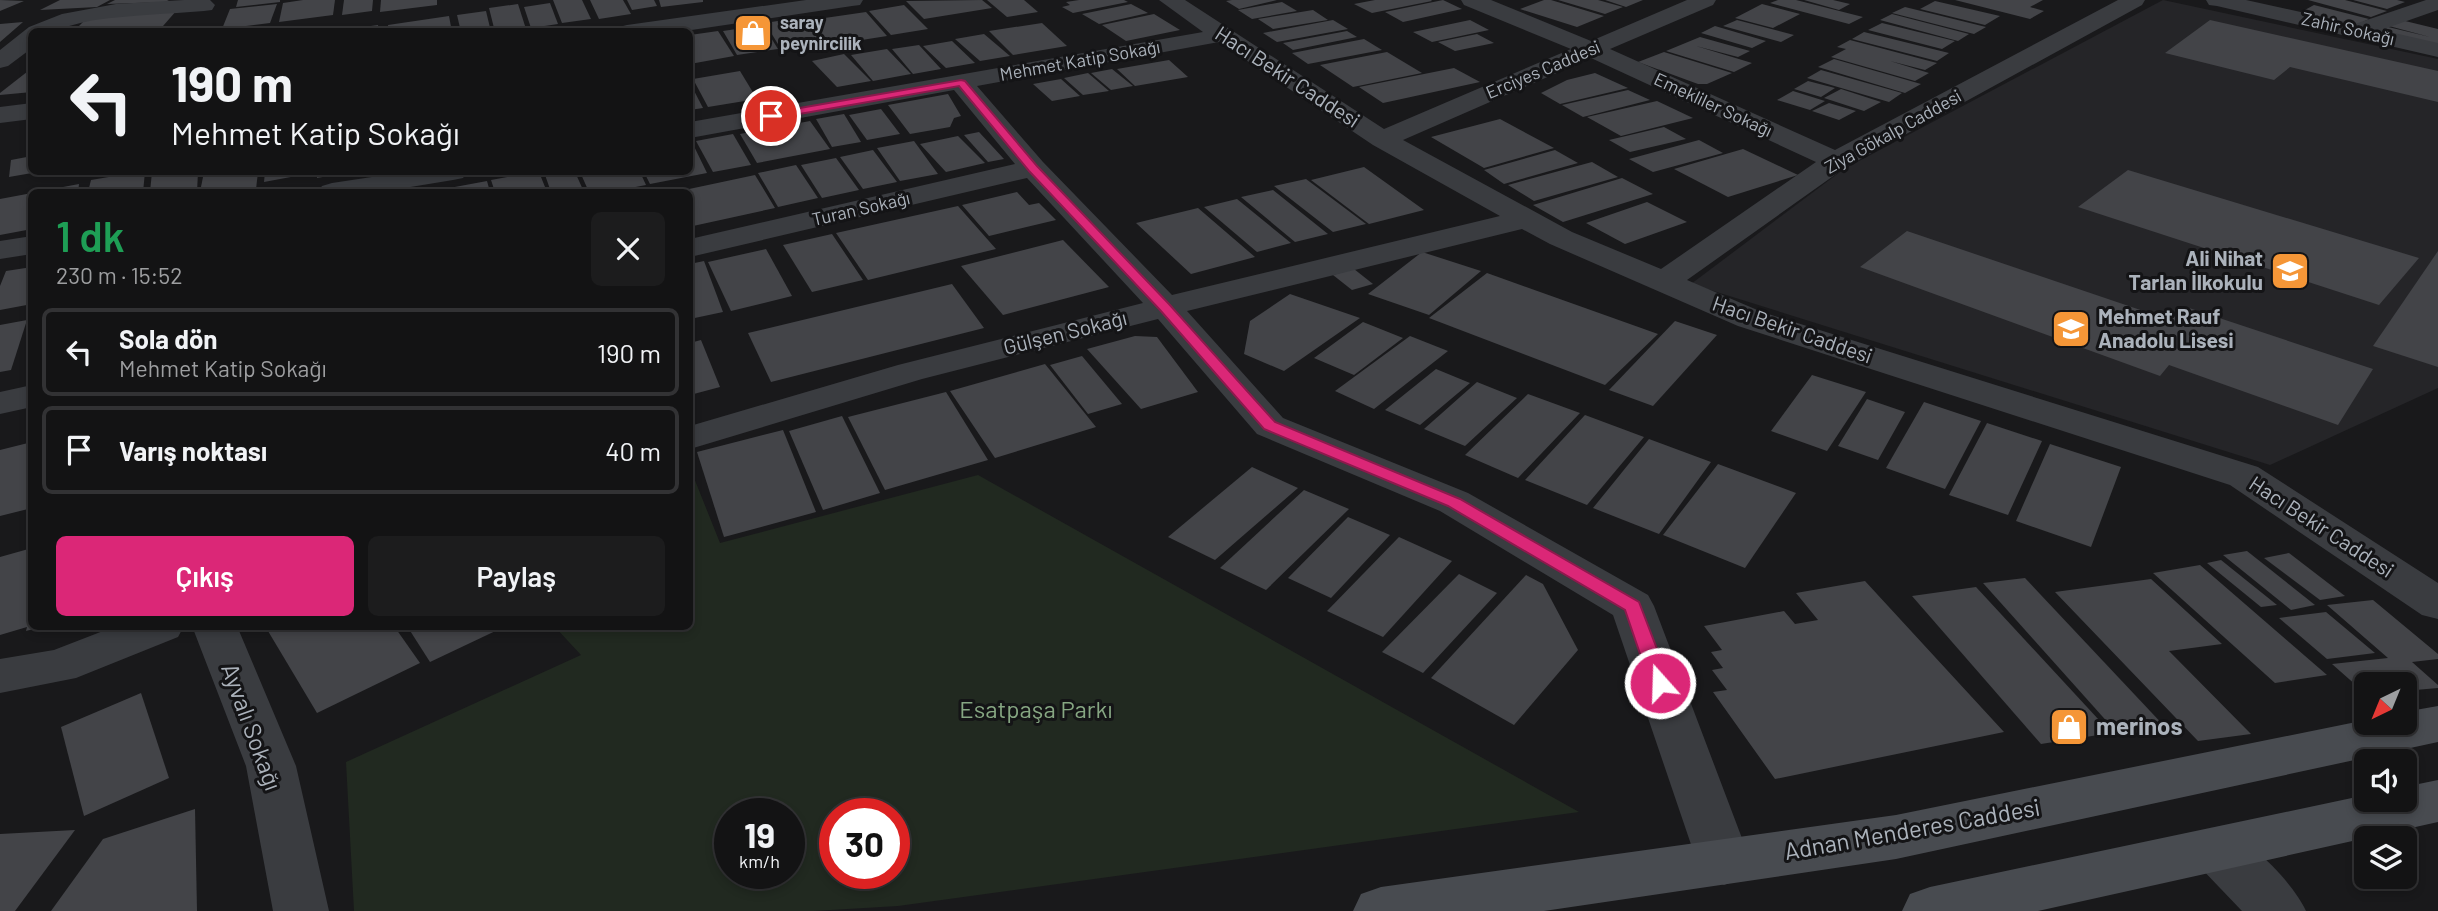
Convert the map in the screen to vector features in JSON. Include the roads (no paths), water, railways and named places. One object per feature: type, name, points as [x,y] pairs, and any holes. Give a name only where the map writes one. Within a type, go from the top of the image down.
[{"type":"street","points":[[646,28],[738,8],[852,0]]},
{"type":"street","name":"Hacı Bekir Caddesi","points":[[1170,0],[1382,139],[1561,238],[1749,319],[2244,477],[2438,604]]},
{"type":"street","name":"Emekliler Sokağı","points":[[1472,0],[1591,49],[1836,161]]},
{"type":"street","name":"Erciyes Caddesi","points":[[1382,139],[1704,0]]},
{"type":"street","name":"Ziya Gökalp Caddesi","points":[[1664,282],[1836,161],[2134,0]]},
{"type":"street","name":"Zahir Sokağı","points":[[2217,0],[2279,6],[2357,31],[2438,50]]},
{"type":"street","points":[[44,28],[54,22],[85,15],[205,3]]},
{"type":"street","points":[[183,28],[205,3]]},
{"type":"street","points":[[2357,31],[2438,3]]},
{"type":"street","name":"Mehmet Katip Sokağı","points":[[693,129],[1223,35]]},
{"type":"street","points":[[0,61],[28,39]]},
{"type":"street","points":[[961,83],[1033,168],[1165,307],[1270,426],[1454,502],[1632,606],[1724,862]]},
{"type":"street","points":[[0,115],[28,112]]},
{"type":"street","name":"Turan Sokağı","points":[[693,247],[1033,168]]},
{"type":"street","points":[[350,189],[435,175]]},
{"type":"street","name":"Gülşen Sokağı","points":[[693,437],[910,372],[1525,219]]},
{"type":"street","points":[[0,250],[28,246]]},
{"type":"street","points":[[0,403],[28,397]]},
{"type":"street","points":[[0,677],[60,666],[152,630]]},
{"type":"street","name":"Ayvalı Sokağı","points":[[216,630],[271,766],[301,911]]},
{"type":"street","name":"Adnan Menderes Caddesi","points":[[1381,911],[1896,837],[2438,724]]},
{"type":"street","points":[[1930,911],[2438,801]]},
{"type":"street","points":[[2217,849],[2278,911]]},
{"type":"place","name":"saray peynircilik","points":[[753,33]]},
{"type":"place","name":"Ali Nihat Tarlan İlkokulu","points":[[2290,271]]},
{"type":"place","name":"Mehmet Rauf Anadolu Lisesi","points":[[2071,329]]},
{"type":"place","name":"merinos","points":[[2069,727]]},
{"type":"park label","name":"Esatpaşa Parkı","points":[[1036,710]]}]
